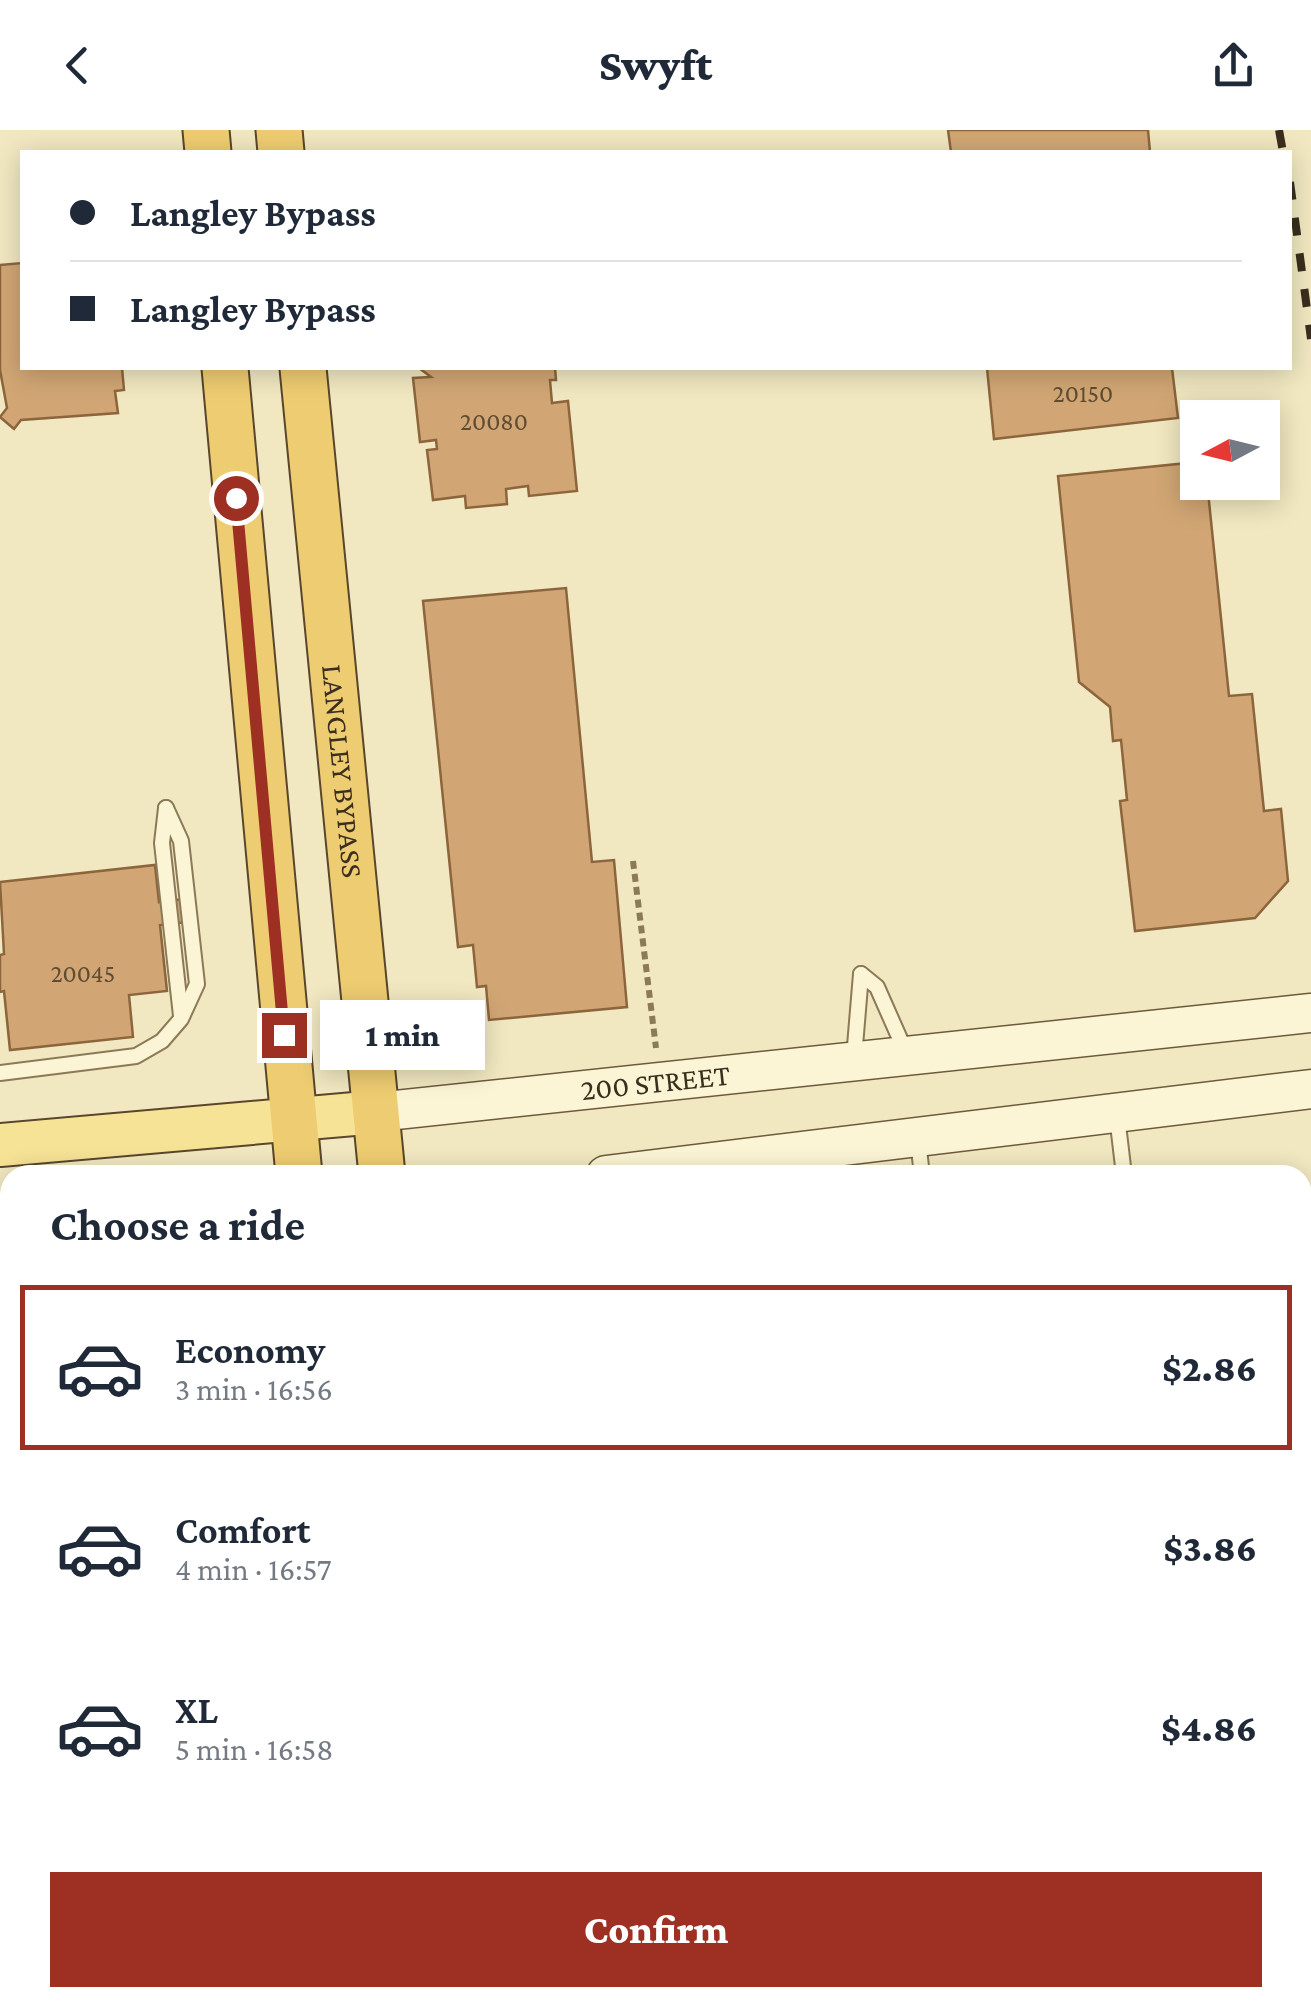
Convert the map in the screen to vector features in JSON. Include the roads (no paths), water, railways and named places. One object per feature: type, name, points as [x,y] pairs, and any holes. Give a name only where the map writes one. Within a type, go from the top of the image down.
[{"type":"highway","points":[[225,370],[298,1165]]},
{"type":"highway","name":"LANGLEY BYPASS","points":[[303,370],[381,1165]]},
{"type":"main road","name":"200 STREET","points":[[0,1145],[377,1112],[1311,1013]]},
{"type":"main road","points":[[780,1165],[920,1157],[1117,1115],[1311,1089]]},
{"type":"lane","points":[[0,1073],[136,1056],[162,1041],[181,1019],[197,984],[181,841],[166,808]]},
{"type":"lane","points":[[854,1062],[862,974],[876,988],[908,1056]]},
{"type":"lane","points":[[1117,1115],[1123,1165]]},
{"type":"railway","points":[[1279,130],[1283,150]]},
{"type":"railway","points":[[1292,197],[1311,339]]}]
